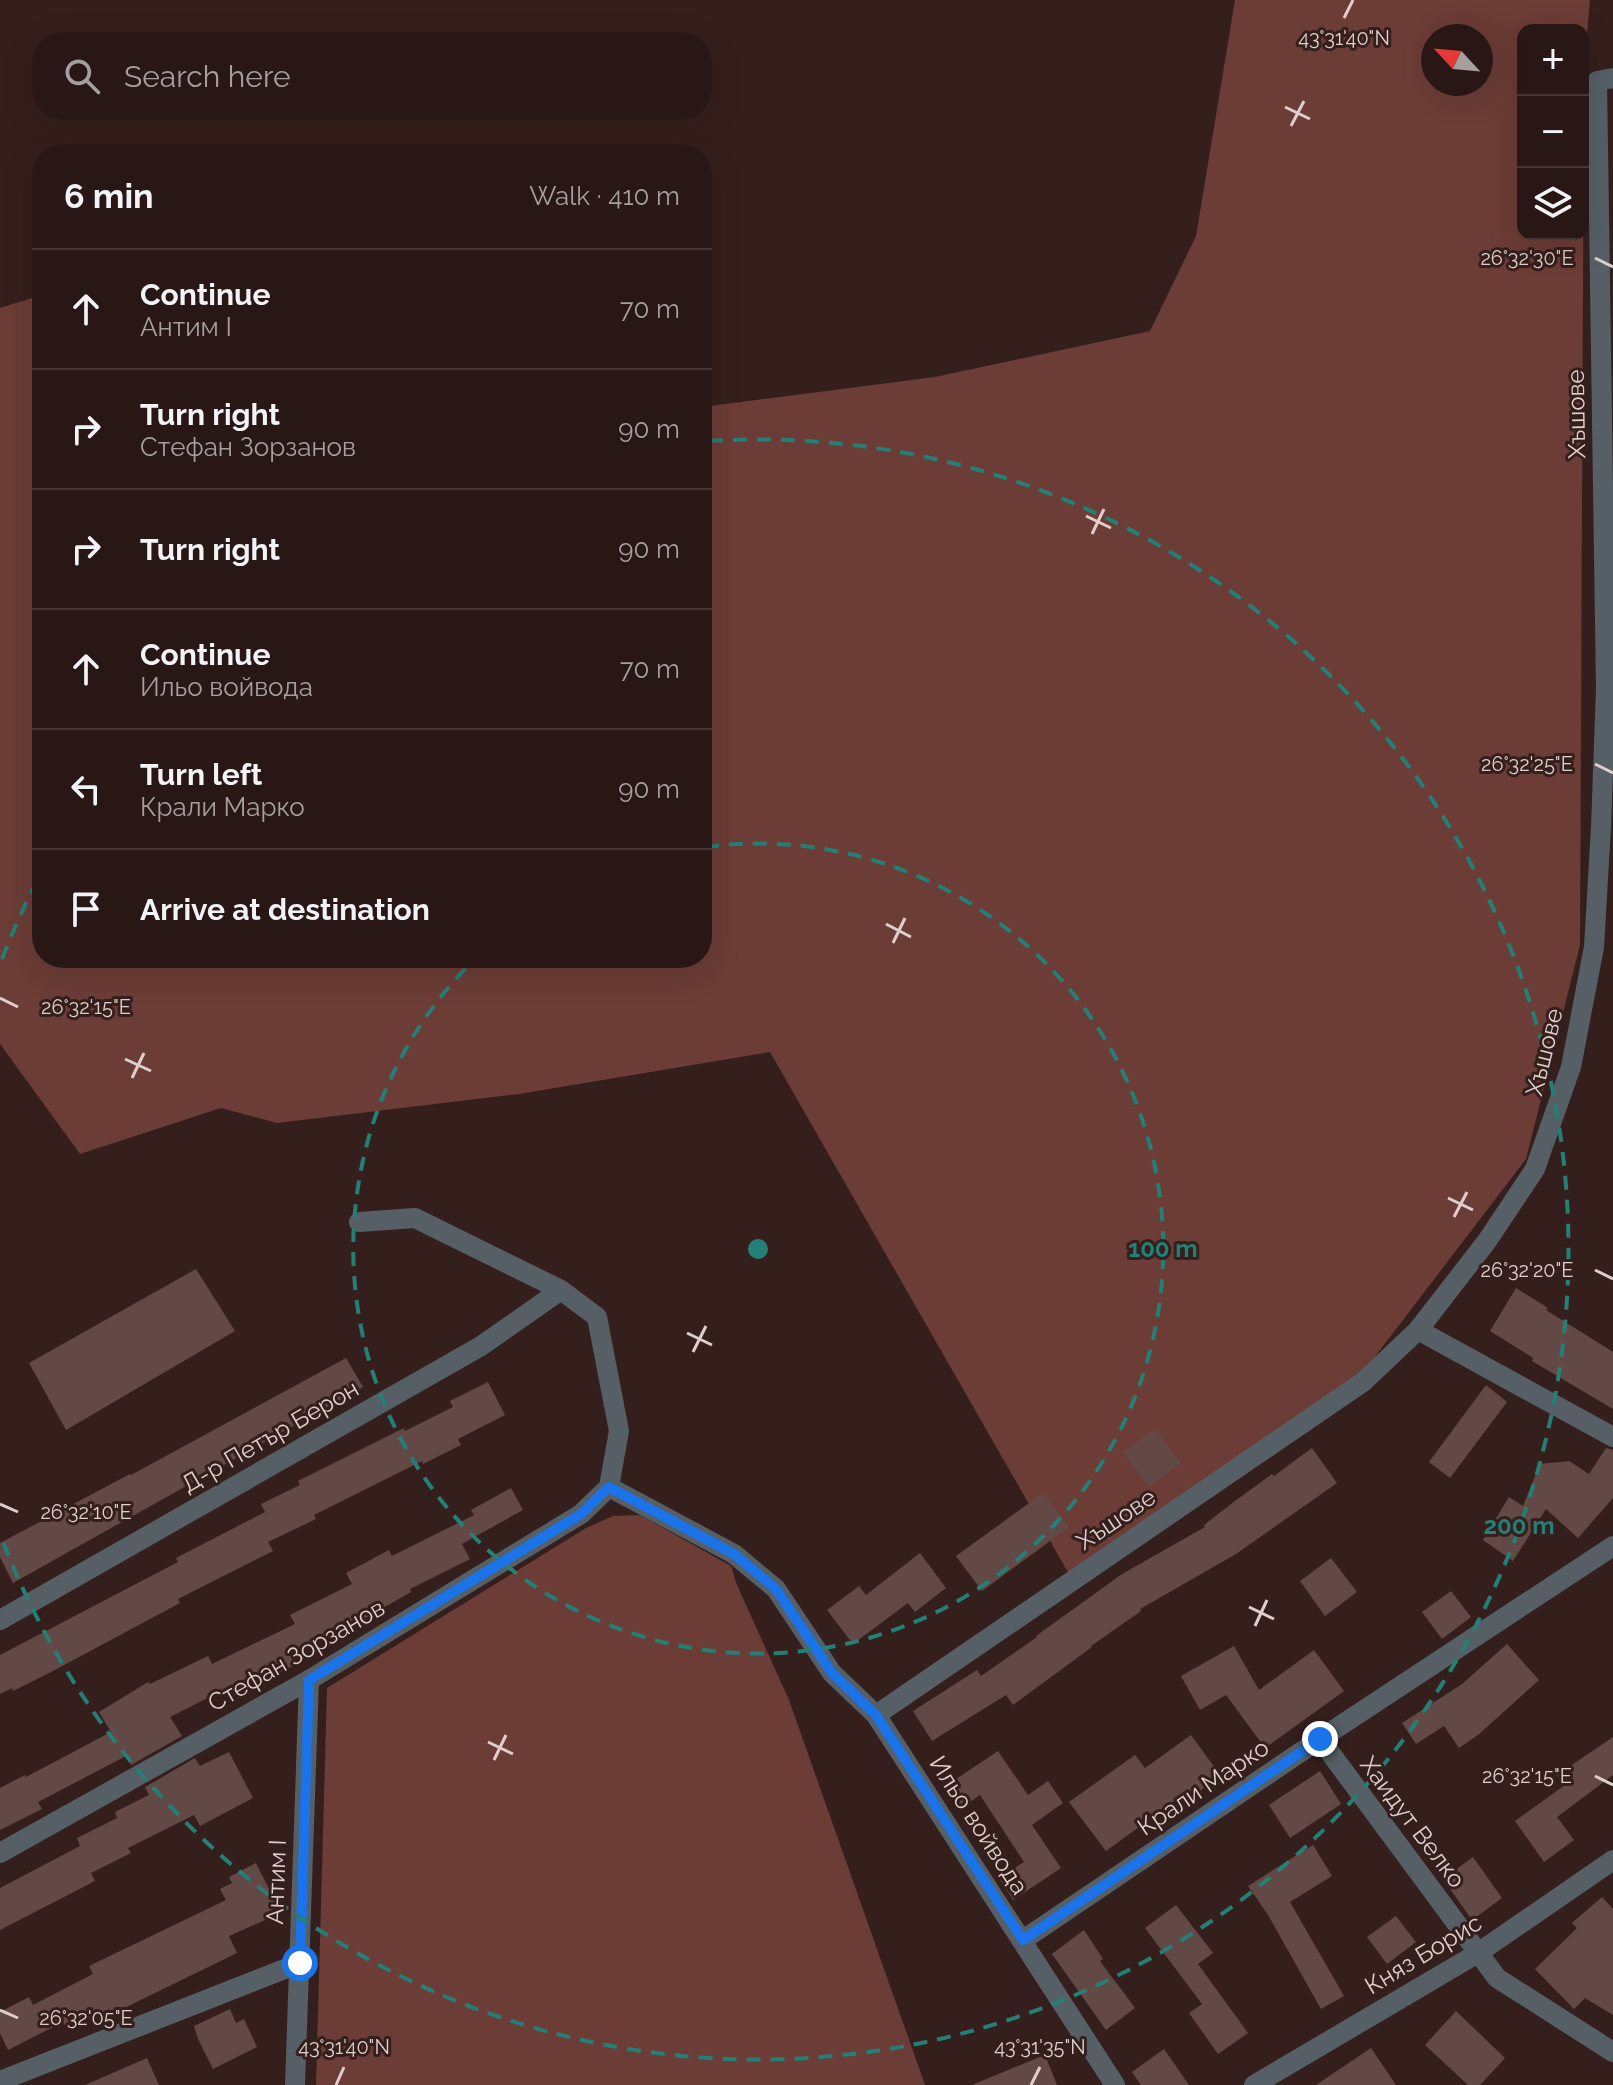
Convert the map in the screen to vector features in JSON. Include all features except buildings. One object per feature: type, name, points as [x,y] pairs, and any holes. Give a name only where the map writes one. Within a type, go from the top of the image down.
[{"type":"street","name":"Хъшове","points":[[876,1715],[1363,1382],[1418,1330],[1487,1241],[1535,1169],[1571,1067],[1603,950],[1601,827],[1610,689],[1605,80]]},
{"type":"street","points":[[359,1222],[415,1218],[561,1290],[597,1317],[619,1431],[609,1487]]},
{"type":"street","name":"Д-р Петър Берон","points":[[0,1620],[481,1346],[561,1290]]},
{"type":"street","points":[[1418,1330],[1613,1437]]},
{"type":"street","name":"Стефан Зорзанов","points":[[0,1853],[309,1680],[581,1514],[609,1487]]},
{"type":"street","name":"Ильо войвода","points":[[609,1487],[734,1554],[776,1589],[832,1673],[876,1715],[1115,2085]]},
{"type":"street","name":"Крали Марко","points":[[1023,1940],[1613,1546]]},
{"type":"street","name":"Антим I","points":[[295,2085],[309,1680]]},
{"type":"street","name":"Хаидут Велко","points":[[1320,1739],[1497,1978],[1613,2052]]},
{"type":"street","name":"Княз Борис","points":[[1254,2085],[1478,1953],[1613,1860]]},
{"type":"street","points":[[0,2081],[300,1963]]},
{"type":"shaded area","points":[[1235,0],[1590,0],[1588,24],[1517,24],[1517,240],[1583,240],[1580,945],[1526,1159],[1361,1375],[1069,1574],[770,1052],[519,1094],[277,1123],[221,1108],[80,1154],[0,1044],[0,308],[32,298],[32,968],[712,968],[712,406],[935,377],[1150,331],[1196,236]]},
{"type":"shaded area","points":[[640,1515],[731,1566],[789,1700],[925,2085],[316,2085],[327,1688],[586,1528],[613,1516]]},
{"type":"route","points":[[300,1963],[309,1680],[581,1514],[609,1487],[734,1554],[776,1589],[832,1673],[876,1715],[1023,1940],[1320,1739]]}]
